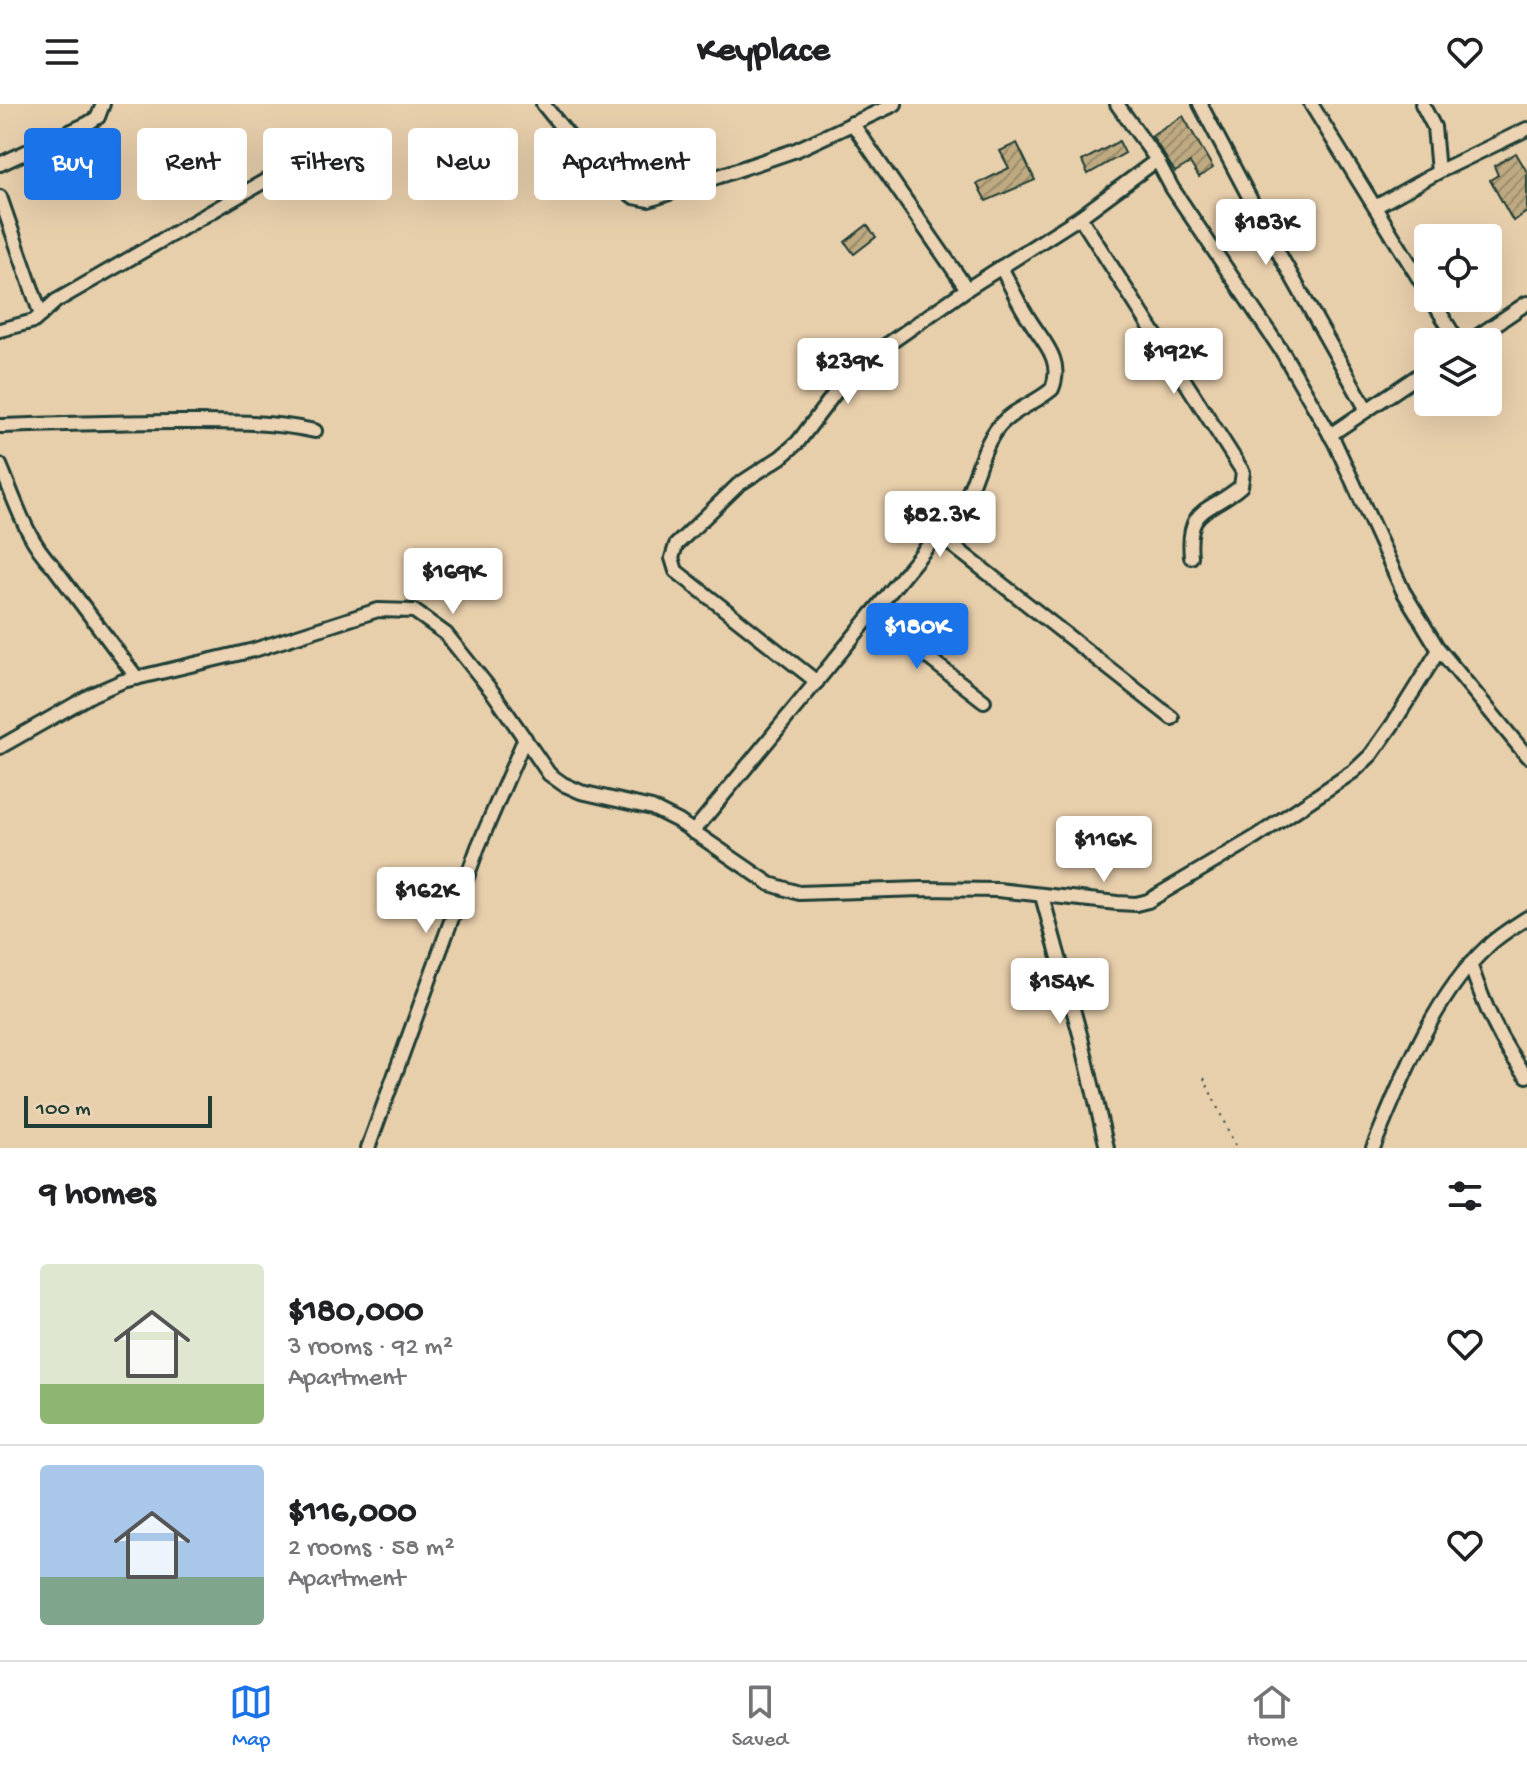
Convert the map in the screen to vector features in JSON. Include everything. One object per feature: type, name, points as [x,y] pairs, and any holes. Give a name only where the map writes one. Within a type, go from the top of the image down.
[{"type":"street","points":[[0,164],[87,124],[98,117],[103,104]]},
{"type":"street","points":[[543,104],[568,135],[618,184],[634,197],[649,200],[796,150],[895,104]]},
{"type":"street","points":[[1117,104],[1283,353],[1330,435],[1403,591],[1439,650],[1527,756]]},
{"type":"street","points":[[1200,104],[1367,410]]},
{"type":"street","points":[[1311,104],[1414,271]]},
{"type":"street","points":[[1422,104],[1434,127],[1438,172]]},
{"type":"street","points":[[852,123],[967,289]]},
{"type":"street","points":[[1375,207],[1527,129]]},
{"type":"street","points":[[817,682],[676,571],[672,558],[676,545],[738,485],[798,442],[844,381],[881,349],[967,289],[1080,217],[1157,160]]},
{"type":"street","points":[[0,330],[27,324],[56,301],[263,182]]},
{"type":"street","points":[[0,197],[41,315]]},
{"type":"street","points":[[1080,217],[1243,472],[1241,486],[1206,508],[1193,524],[1191,557]]},
{"type":"street","points":[[693,832],[964,502],[985,449],[999,426],[1017,410],[1052,389],[1057,368],[1051,350],[1027,317],[1001,267]]},
{"type":"street","points":[[1490,328],[1527,303]]},
{"type":"street","points":[[1330,435],[1414,378]]},
{"type":"street","points":[[0,426],[236,422],[290,425],[315,431]]},
{"type":"street","points":[[0,465],[36,546],[137,678]]},
{"type":"street","points":[[938,534],[1172,718]]},
{"type":"street","points":[[0,747],[93,694],[137,678],[254,650],[378,610],[414,611],[446,634],[494,694],[549,774],[563,784],[601,798],[652,808],[770,884],[799,893],[998,890],[1126,904],[1148,901],[1256,837],[1336,784],[1371,755],[1439,650]]},
{"type":"street","points":[[872,614],[984,701]]},
{"type":"street","points":[[368,1148],[478,847],[525,738]]},
{"type":"street","points":[[1042,896],[1107,1148]]},
{"type":"street","points":[[1373,1148],[1417,1049],[1470,964],[1497,938],[1527,918]]},
{"type":"street","points":[[1470,964],[1485,1007],[1516,1063],[1527,1076]]},
{"type":"path","points":[[1204,1078],[1236,1148]]},
{"type":"building","points":[[1183,116],[1213,168],[1199,177],[1190,163],[1175,172],[1152,136]]},
{"type":"building","points":[[1119,141],[1125,153],[1088,174],[1082,161]]},
{"type":"building","points":[[1017,143],[1035,180],[986,201],[977,184],[1009,168],[1000,151]]},
{"type":"building","points":[[1516,153],[1527,172],[1527,212],[1513,221],[1490,180],[1498,175],[1494,166]]},
{"type":"building","points":[[867,225],[876,237],[854,254],[845,242]]}]
